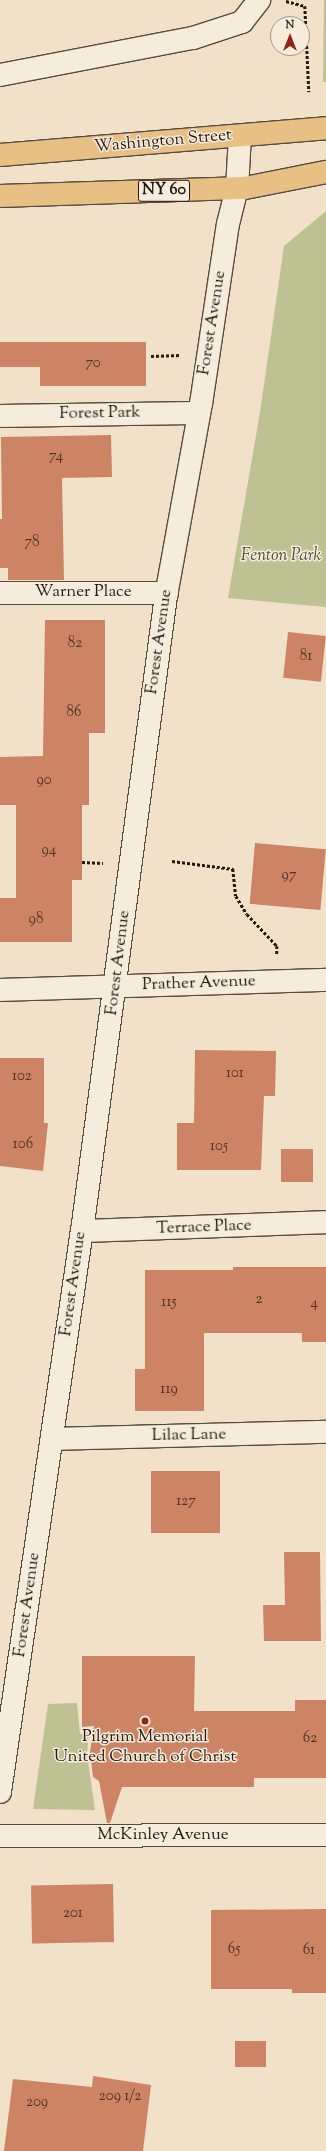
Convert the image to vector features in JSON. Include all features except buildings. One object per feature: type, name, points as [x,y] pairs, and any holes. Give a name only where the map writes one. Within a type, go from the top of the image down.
[{"type":"highway","name":"Washington Street","points":[[0,155],[326,128]]},
{"type":"highway","name":"NY 60","points":[[0,196],[238,188],[326,172]]},
{"type":"street","points":[[0,75],[193,38],[242,22],[259,0]]},
{"type":"street","name":"Forest Avenue","points":[[0,1792],[116,987],[167,593],[199,412],[228,224],[238,188],[240,136]]},
{"type":"street","name":"Forest Park","points":[[0,416],[199,412]]},
{"type":"street","name":"Warner Place","points":[[0,593],[167,593]]},
{"type":"street","name":"Prather Avenue","points":[[0,990],[326,980]]},
{"type":"street","name":"Terrace Place","points":[[82,1231],[326,1222]]},
{"type":"street","name":"Lilac Lane","points":[[52,1439],[326,1432]]},
{"type":"street","name":"McKinley Avenue","points":[[0,1836],[326,1835]]},
{"type":"path","points":[[282,0],[305,6],[309,92]]},
{"type":"path","points":[[151,356],[185,355]]},
{"type":"path","points":[[172,861],[233,869],[236,896],[247,914],[278,946],[278,955]]},
{"type":"path","points":[[82,862],[107,863]]},
{"type":"green space","points":[[324,0],[326,0],[326,82],[323,82]]},
{"type":"green space","name":"Fenton Park","points":[[326,211],[326,607],[228,598],[260,412],[284,246]]},
{"type":"green space","points":[[77,1703],[80,1734],[89,1732],[87,1754],[95,1810],[33,1809],[48,1704]]},
{"type":"place","name":"Pilgrim Memorial United Church of Christ","points":[[145,1721]]}]
